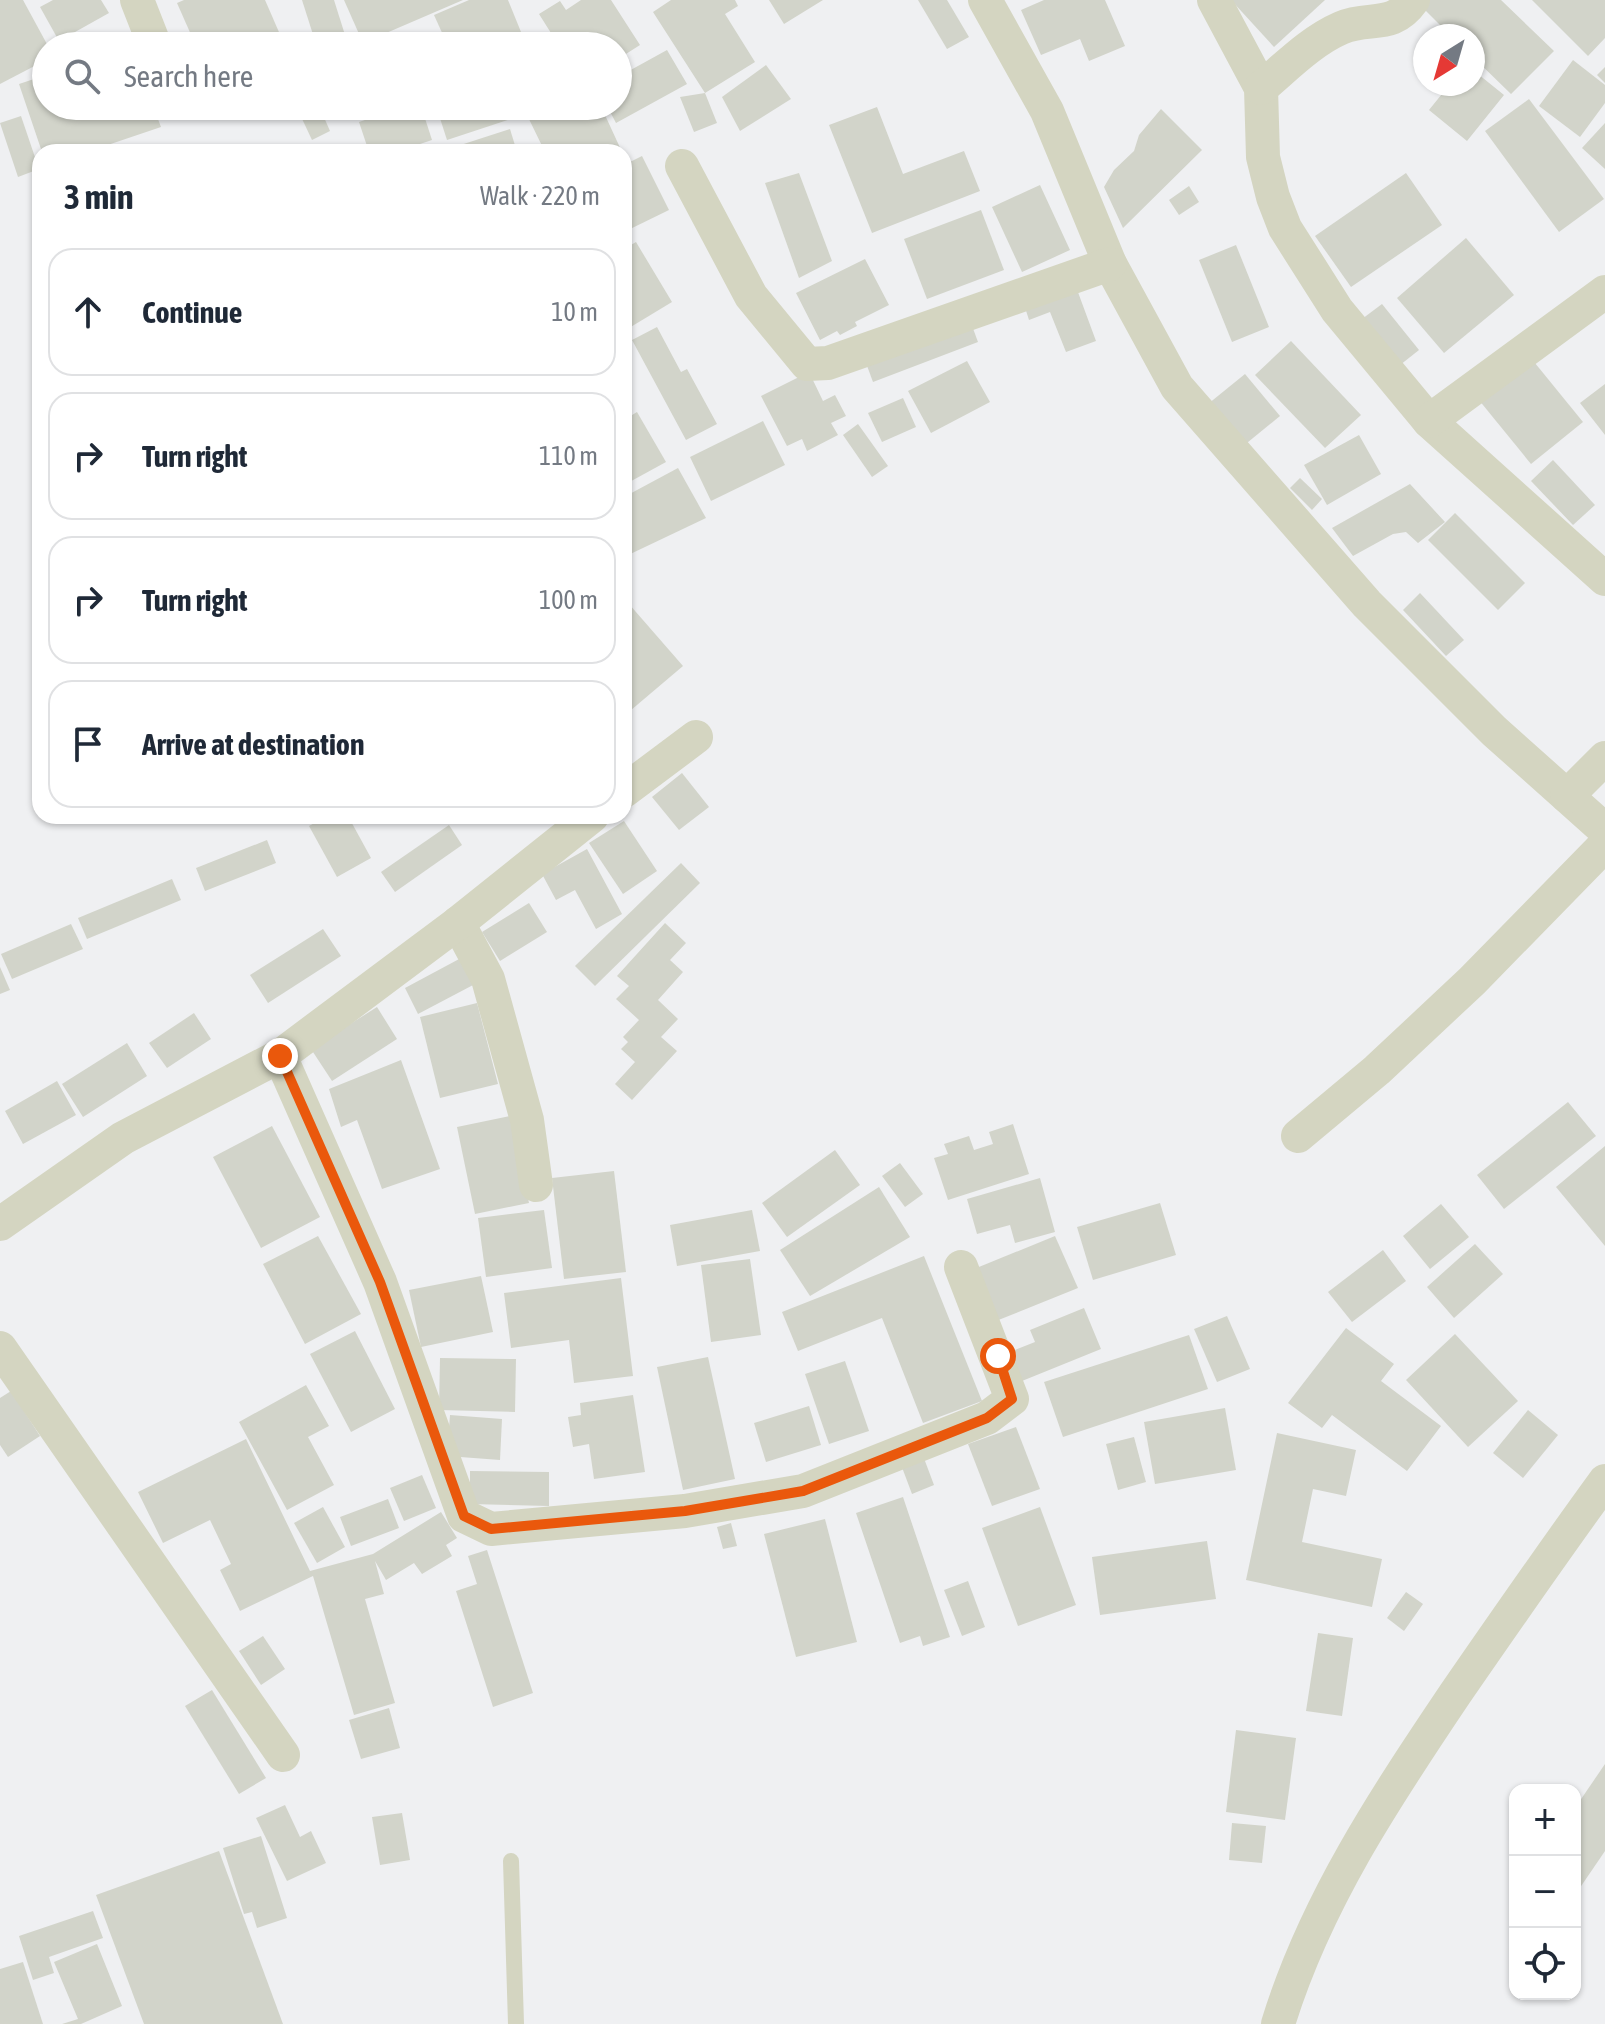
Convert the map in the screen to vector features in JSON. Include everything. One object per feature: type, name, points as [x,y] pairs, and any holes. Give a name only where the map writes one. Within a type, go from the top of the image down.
[{"type":"street","points":[[137,0],[150,32]]},
{"type":"street","points":[[985,0],[1047,111],[1110,264],[1177,387],[1367,604],[1494,731],[1605,830]]},
{"type":"street","points":[[1214,0],[1261,88],[1263,157],[1285,228],[1337,310],[1429,421],[1605,579]]},
{"type":"street","points":[[1261,88],[1314,43],[1343,27],[1386,22],[1406,11],[1413,0]]},
{"type":"street","points":[[682,166],[751,296],[807,364],[828,363],[1110,264]]},
{"type":"street","points":[[1429,421],[1605,292]]},
{"type":"street","points":[[632,785],[696,737]]},
{"type":"street","points":[[1567,796],[1605,758]]},
{"type":"street","points":[[0,1224],[123,1138],[280,1056],[458,923],[582,824]]},
{"type":"street","points":[[1298,1136],[1377,1070],[1472,981],[1605,845]]},
{"type":"street","points":[[458,923],[488,979],[527,1120],[536,1185]]},
{"type":"street","points":[[280,1056],[380,1282],[464,1516],[491,1529],[685,1511],[803,1491],[987,1418],[1012,1399],[961,1267]]},
{"type":"street","points":[[0,1348],[283,1755]]},
{"type":"street","points":[[1278,2024],[1290,1984],[1329,1897],[1370,1824],[1599,1502]]},
{"type":"lane","points":[[511,1861],[516,2024]]},
{"type":"building","points":[[0,0],[23,0],[40,32],[32,32],[32,67],[0,84]]},
{"type":"building","points":[[53,0],[101,0],[109,13],[75,32],[54,32],[40,7]]},
{"type":"building","points":[[184,0],[265,0],[279,32],[190,32],[177,3]]},
{"type":"building","points":[[302,0],[334,0],[344,32],[312,32]]},
{"type":"building","points":[[344,0],[463,0],[389,32],[358,32]]},
{"type":"building","points":[[469,0],[508,0],[521,32],[442,32],[434,15]]},
{"type":"building","points":[[581,0],[611,0],[632,32],[550,32],[539,14],[560,1],[566,10]]},
{"type":"building","points":[[671,0],[735,0],[738,6],[725,14],[755,62],[705,93],[653,12]]},
{"type":"building","points":[[769,0],[823,0],[784,24]]},
{"type":"building","points":[[918,0],[947,0],[969,37],[947,49]]},
{"type":"building","points":[[1044,0],[1105,0],[1125,46],[1089,61],[1080,39],[1041,55],[1021,10]]},
{"type":"building","points":[[1231,0],[1325,0],[1274,47]]},
{"type":"building","points":[[1425,0],[1501,0],[1554,51],[1511,94],[1485,69],[1485,24],[1439,24],[1420,5]]},
{"type":"building","points":[[1532,0],[1605,0],[1605,38],[1588,56]]},
{"type":"building","points":[[632,33],[640,45],[632,50]]},
{"type":"building","points":[[667,50],[687,84],[632,114],[632,69]]},
{"type":"building","points":[[1573,60],[1605,85],[1605,103],[1580,137],[1539,106]]},
{"type":"building","points":[[766,65],[791,99],[740,131],[722,97]]},
{"type":"building","points":[[1605,67],[1605,83],[1597,75]]},
{"type":"building","points":[[32,80],[32,120],[158,120],[161,127],[111,144],[39,144],[19,84]]},
{"type":"building","points":[[1485,80],[1504,95],[1467,141],[1429,110],[1440,96],[1485,96]]},
{"type":"building","points":[[705,93],[717,123],[694,132],[680,97]]},
{"type":"building","points":[[1529,99],[1604,199],[1559,232],[1485,131]]},
{"type":"building","points":[[877,107],[903,174],[964,151],[980,191],[872,233],[829,125]]},
{"type":"building","points":[[1161,109],[1202,150],[1123,228],[1104,187],[1114,170],[1134,151],[1139,135]]},
{"type":"building","points":[[21,116],[32,148],[32,172],[18,177],[0,123]]},
{"type":"building","points":[[303,120],[325,120],[330,131],[312,140]]},
{"type":"building","points":[[426,120],[432,140],[420,144],[366,144],[359,122]]},
{"type":"building","points":[[441,120],[508,120],[447,140]]},
{"type":"building","points":[[529,120],[607,120],[618,144],[541,144]]},
{"type":"building","points":[[1605,123],[1605,169],[1582,148]]},
{"type":"building","points":[[510,129],[515,144],[464,144]]},
{"type":"building","points":[[642,156],[669,210],[632,228],[632,161]]},
{"type":"building","points":[[799,173],[832,261],[799,278],[765,183]]},
{"type":"building","points":[[1406,173],[1442,225],[1351,287],[1315,236]]},
{"type":"building","points":[[1040,185],[1070,250],[1022,272],[992,207]]},
{"type":"building","points":[[1189,186],[1199,202],[1179,215],[1169,200]]},
{"type":"building","points":[[981,210],[1004,270],[927,299],[904,239]]},
{"type":"building","points":[[1466,238],[1514,295],[1444,353],[1397,298]]},
{"type":"building","points":[[636,242],[672,302],[632,326],[632,244]]},
{"type":"building","points":[[1236,245],[1269,327],[1232,342],[1199,260]]},
{"type":"building","points":[[865,259],[889,305],[855,322],[857,326],[840,335],[837,331],[820,340],[796,293]]},
{"type":"building","points":[[1072,276],[1096,341],[1066,352],[1050,312],[1029,320],[1021,295]]},
{"type":"building","points":[[1382,304],[1419,350],[1395,369],[1358,322]]},
{"type":"building","points":[[968,315],[978,342],[873,382],[863,355]]},
{"type":"building","points":[[657,327],[681,372],[687,369],[717,424],[686,440],[632,340]]},
{"type":"building","points":[[1291,341],[1361,415],[1325,448],[1255,375]]},
{"type":"building","points":[[1526,352],[1583,422],[1531,464],[1474,394]]},
{"type":"building","points":[[967,361],[990,402],[931,433],[908,391]]},
{"type":"building","points":[[809,372],[823,401],[835,395],[846,416],[831,423],[838,435],[807,451],[802,439],[787,446],[761,396]]},
{"type":"building","points":[[1245,374],[1280,416],[1242,447],[1208,404]]},
{"type":"building","points":[[1605,384],[1605,435],[1580,403]]},
{"type":"building","points":[[903,398],[916,427],[882,442],[868,413]]},
{"type":"building","points":[[637,412],[666,462],[632,481],[632,415]]},
{"type":"building","points":[[763,421],[785,465],[711,501],[690,457]]},
{"type":"building","points":[[858,424],[888,466],[872,477],[843,435]]},
{"type":"building","points":[[1359,435],[1381,474],[1327,505],[1304,465]]},
{"type":"building","points":[[1553,460],[1595,505],[1573,525],[1531,481]]},
{"type":"building","points":[[678,468],[706,518],[632,553],[632,493]]},
{"type":"building","points":[[1300,478],[1322,499],[1312,510],[1290,488]]},
{"type":"building","points":[[1410,484],[1445,522],[1418,543],[1406,532],[1393,534],[1353,556],[1332,528]]},
{"type":"building","points":[[1455,513],[1525,583],[1498,610],[1428,540]]},
{"type":"building","points":[[1420,593],[1464,640],[1446,656],[1403,610]]},
{"type":"building","points":[[632,607],[683,666],[632,709]]},
{"type":"building","points":[[682,773],[709,807],[679,830],[652,797]]},
{"type":"building","points":[[352,824],[371,858],[337,877],[309,826]]},
{"type":"building","points":[[619,824],[626,824],[657,871],[623,894],[589,843]]},
{"type":"building","points":[[449,825],[462,845],[395,892],[381,872]]},
{"type":"building","points":[[267,840],[276,863],[205,891],[196,868]]},
{"type":"building","points":[[587,849],[622,914],[596,929],[575,890],[556,900],[542,874]]},
{"type":"building","points":[[681,863],[700,883],[595,986],[575,966]]},
{"type":"building","points":[[172,879],[181,900],[87,939],[78,918]]},
{"type":"building","points":[[529,903],[547,932],[500,961],[482,932]]},
{"type":"building","points":[[665,923],[686,943],[670,960],[683,972],[658,1000],[678,1019],[661,1037],[677,1051],[632,1100],[615,1084],[635,1062],[621,1049],[628,1042],[623,1037],[639,1020],[616,999],[629,986],[617,976]]},
{"type":"building","points":[[71,924],[83,949],[12,979],[1,954]]},
{"type":"building","points":[[323,929],[341,956],[268,1003],[250,975]]},
{"type":"building","points":[[461,958],[475,984],[418,1014],[405,988]]},
{"type":"building","points":[[0,967],[10,990],[0,994]]},
{"type":"building","points":[[477,1003],[498,1084],[440,1098],[420,1017]]},
{"type":"building","points":[[377,1007],[397,1039],[332,1081],[311,1049]]},
{"type":"building","points":[[194,1013],[211,1039],[167,1068],[149,1043]]},
{"type":"building","points":[[127,1043],[147,1076],[83,1117],[62,1084]]},
{"type":"building","points":[[401,1060],[440,1169],[382,1189],[357,1120],[341,1127],[329,1089]]},
{"type":"building","points":[[57,1081],[76,1115],[23,1144],[5,1111]]},
{"type":"building","points":[[1568,1102],[1596,1136],[1504,1209],[1477,1175]]},
{"type":"building","points":[[510,1116],[529,1203],[475,1214],[457,1127]]},
{"type":"building","points":[[1013,1124],[1029,1174],[948,1200],[934,1158],[948,1154],[944,1144],[969,1136],[974,1150],[993,1144],[989,1132]]},
{"type":"building","points":[[272,1126],[320,1217],[261,1248],[213,1157]]},
{"type":"building","points":[[1605,1146],[1605,1246],[1556,1187]]},
{"type":"building","points":[[835,1150],[860,1185],[787,1237],[762,1203]]},
{"type":"building","points":[[900,1163],[923,1194],[905,1207],[882,1176]]},
{"type":"building","points":[[614,1171],[626,1272],[564,1279],[552,1178]]},
{"type":"building","points":[[1040,1178],[1055,1232],[1015,1243],[1010,1225],[977,1234],[967,1199]]},
{"type":"building","points":[[879,1187],[910,1237],[810,1296],[780,1250]]},
{"type":"building","points":[[1160,1203],[1176,1255],[1093,1280],[1077,1227]]},
{"type":"building","points":[[1441,1204],[1469,1237],[1430,1269],[1403,1236]]},
{"type":"building","points":[[544,1210],[552,1268],[486,1277],[478,1218]]},
{"type":"building","points":[[752,1210],[760,1251],[677,1266],[670,1225]]},
{"type":"building","points":[[318,1236],[361,1314],[305,1344],[263,1264]]},
{"type":"building","points":[[1055,1236],[1078,1288],[996,1321],[974,1269]]},
{"type":"building","points":[[1475,1244],[1503,1274],[1454,1318],[1427,1287]]},
{"type":"building","points":[[1383,1250],[1406,1281],[1352,1322],[1328,1292]]},
{"type":"building","points":[[924,1256],[982,1401],[923,1423],[882,1318],[798,1351],[782,1312]]},
{"type":"building","points":[[750,1259],[761,1335],[711,1342],[701,1265]]},
{"type":"building","points":[[481,1276],[493,1332],[421,1347],[409,1290]]},
{"type":"building","points":[[621,1278],[633,1376],[574,1383],[569,1340],[511,1348],[504,1293]]},
{"type":"building","points":[[1084,1308],[1101,1349],[1022,1381],[1010,1352],[1035,1342],[1030,1330]]},
{"type":"building","points":[[1227,1316],[1250,1369],[1217,1382],[1194,1329]]},
{"type":"building","points":[[1346,1328],[1394,1364],[1381,1381],[1441,1426],[1407,1471],[1332,1415],[1322,1428],[1288,1403]]},
{"type":"building","points":[[355,1331],[395,1409],[351,1432],[310,1354]]},
{"type":"building","points":[[1455,1334],[1518,1401],[1468,1447],[1406,1380]]},
{"type":"building","points":[[1189,1335],[1208,1389],[1063,1437],[1044,1382]]},
{"type":"building","points":[[708,1357],[735,1479],[683,1490],[657,1367]]},
{"type":"building","points":[[440,1358],[516,1359],[515,1412],[439,1410]]},
{"type":"building","points":[[845,1361],[869,1431],[829,1444],[805,1374]]},
{"type":"building","points":[[306,1385],[329,1426],[308,1437],[334,1485],[287,1510],[239,1422]]},
{"type":"building","points":[[11,1391],[40,1436],[8,1457],[0,1445],[0,1398]]},
{"type":"building","points":[[633,1395],[645,1472],[594,1479],[589,1444],[573,1447],[568,1417],[581,1415],[580,1403]]},
{"type":"building","points":[[809,1406],[821,1445],[766,1462],[754,1423]]},
{"type":"building","points":[[1225,1408],[1236,1470],[1155,1484],[1144,1422]]},
{"type":"building","points":[[1528,1410],[1558,1435],[1523,1478],[1493,1453]]},
{"type":"building","points":[[450,1415],[502,1419],[500,1460],[447,1456]]},
{"type":"building","points":[[1016,1427],[1040,1489],[992,1506],[968,1444]]},
{"type":"building","points":[[1277,1433],[1356,1450],[1346,1496],[1313,1489],[1302,1542],[1382,1559],[1372,1607],[1246,1580]]},
{"type":"building","points":[[1134,1437],[1146,1482],[1118,1490],[1106,1444]]},
{"type":"building","points":[[246,1439],[310,1571],[373,1554],[441,1512],[457,1538],[446,1545],[452,1556],[422,1574],[414,1563],[386,1580],[375,1561],[384,1594],[365,1599],[395,1703],[354,1715],[313,1576],[240,1611],[220,1570],[231,1564],[210,1520],[163,1543],[138,1492]]},
{"type":"building","points":[[922,1453],[934,1485],[912,1494],[900,1462]]},
{"type":"building","points":[[470,1471],[549,1472],[549,1506],[470,1504]]},
{"type":"building","points":[[422,1475],[436,1508],[404,1521],[390,1488]]},
{"type":"building","points":[[903,1497],[950,1637],[923,1646],[920,1636],[900,1643],[856,1513]]},
{"type":"building","points":[[388,1499],[399,1528],[351,1546],[340,1517]]},
{"type":"building","points":[[323,1507],[345,1547],[317,1563],[294,1523]]},
{"type":"building","points":[[1040,1507],[1076,1605],[1018,1626],[982,1528]]},
{"type":"building","points":[[825,1519],[857,1642],[796,1657],[764,1534]]},
{"type":"building","points":[[731,1523],[737,1546],[723,1549],[717,1527]]},
{"type":"building","points":[[1207,1541],[1216,1599],[1100,1615],[1092,1557]]},
{"type":"building","points":[[487,1550],[533,1693],[493,1707],[456,1591],[477,1584],[468,1556]]},
{"type":"building","points":[[968,1581],[985,1627],[962,1636],[944,1590]]},
{"type":"building","points":[[1406,1592],[1423,1604],[1404,1631],[1387,1618]]},
{"type":"building","points":[[1318,1633],[1353,1638],[1342,1716],[1306,1711]]},
{"type":"building","points":[[263,1636],[285,1669],[261,1685],[239,1651]]},
{"type":"building","points":[[212,1690],[266,1778],[239,1794],[185,1706]]},
{"type":"building","points":[[389,1708],[400,1748],[361,1759],[349,1720]]},
{"type":"building","points":[[1236,1730],[1296,1738],[1285,1820],[1226,1812]]},
{"type":"building","points":[[1605,1764],[1605,1851],[1581,1886],[1581,1856],[1581,1799]]},
{"type":"building","points":[[285,1805],[300,1837],[311,1831],[326,1863],[287,1881],[256,1818]]},
{"type":"building","points":[[402,1813],[410,1860],[380,1865],[372,1817]]},
{"type":"building","points":[[1232,1823],[1266,1826],[1262,1863],[1229,1860]]},
{"type":"building","points":[[261,1836],[287,1918],[257,1928],[252,1912],[244,1914],[223,1848]]},
{"type":"building","points":[[219,1851],[283,2024],[144,2024],[96,1895]]},
{"type":"building","points":[[93,1911],[103,1938],[49,1957],[54,1973],[33,1980],[19,1936]]},
{"type":"building","points":[[97,1944],[122,2006],[81,2024],[62,2024],[78,2019],[54,1962]]},
{"type":"building","points":[[23,1962],[43,2024],[0,2024],[0,1969]]},
{"type":"route","points":[[280,1056],[380,1282],[464,1516],[473,1522],[491,1529],[685,1511],[803,1491],[987,1418],[1012,1399],[998,1356]]}]
